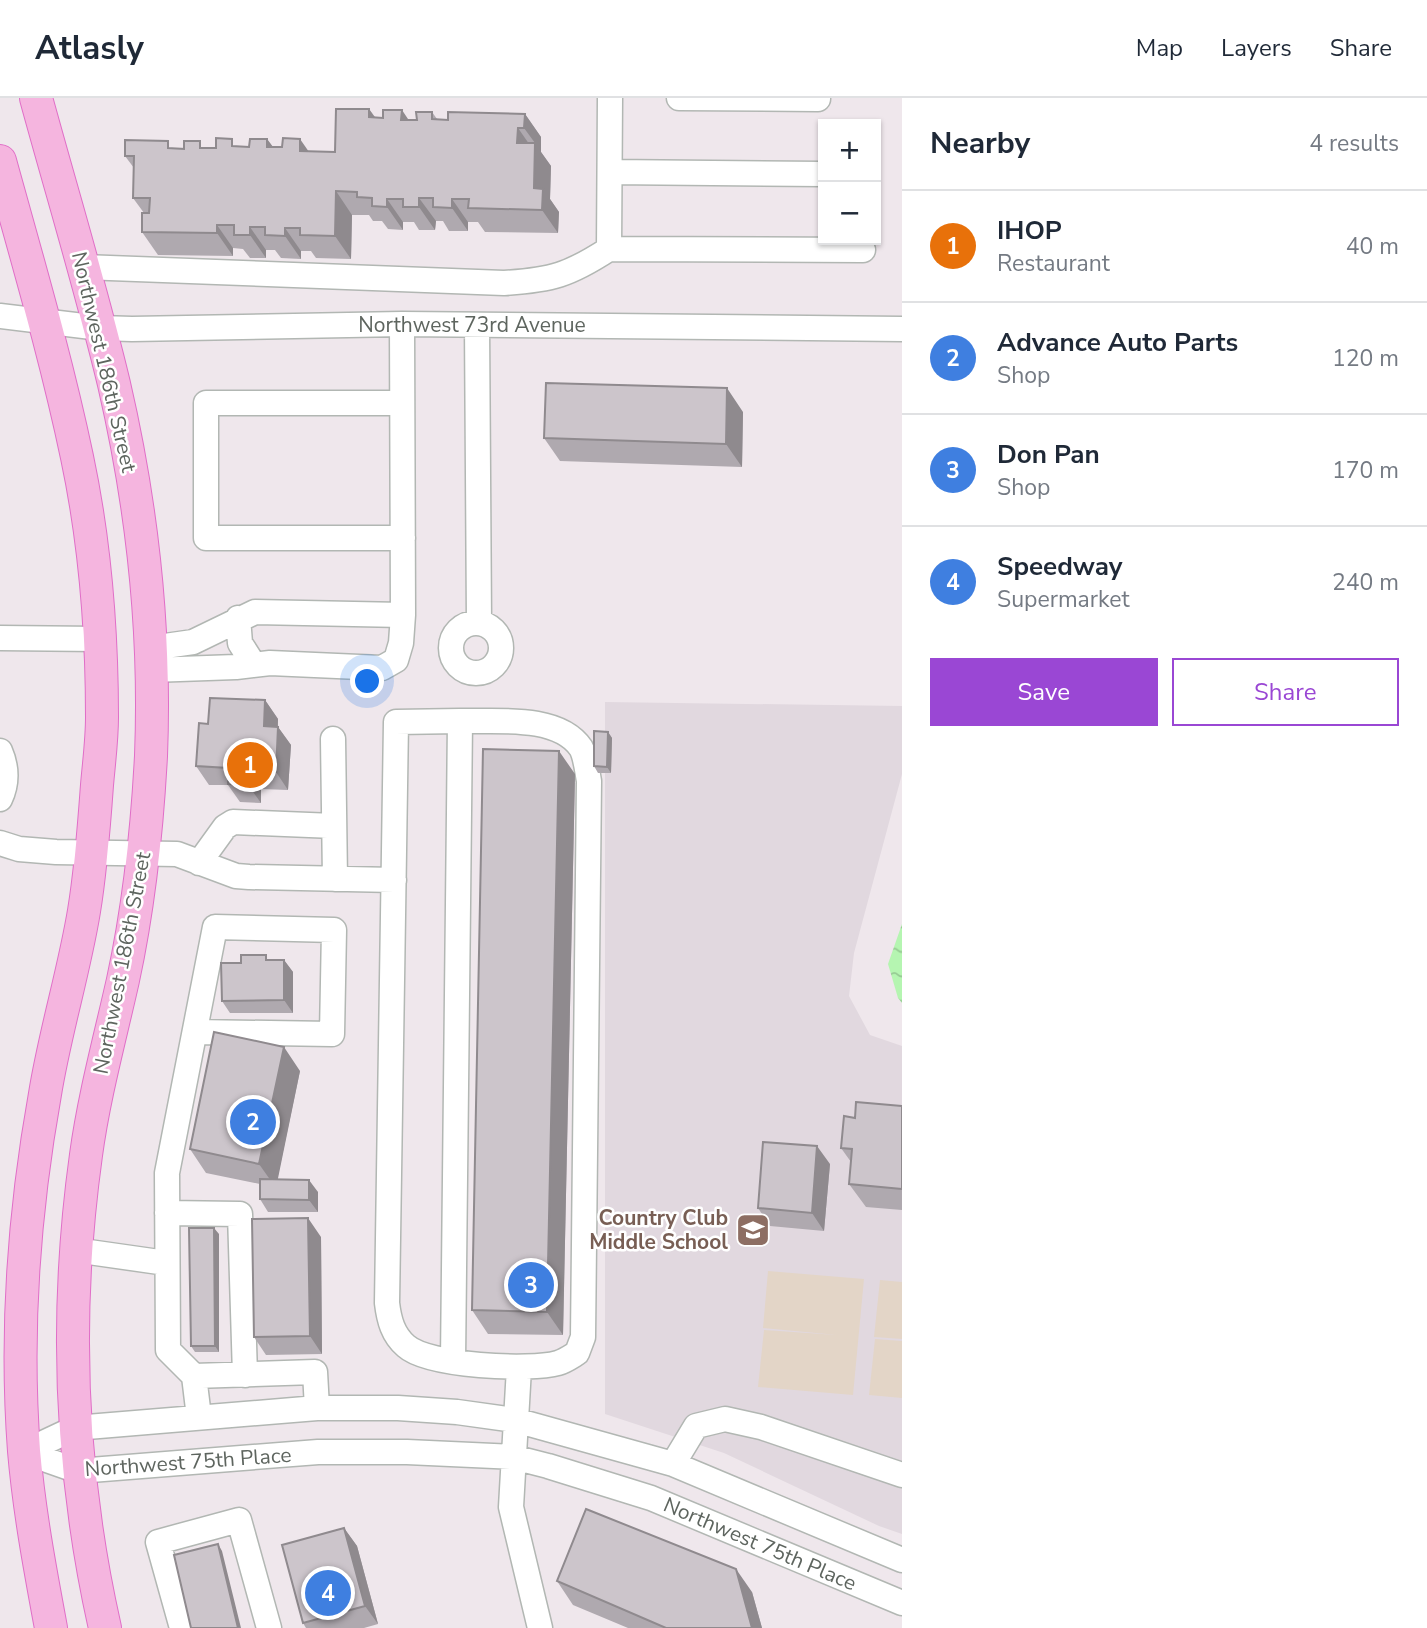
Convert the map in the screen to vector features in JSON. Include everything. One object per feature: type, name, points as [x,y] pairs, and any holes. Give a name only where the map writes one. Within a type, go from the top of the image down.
[{"type":"main road","name":"Northwest 186th Street","points":[[36,98],[100,328],[129,460],[142,541],[151,659],[151,751],[144,852],[123,978],[102,1065],[86,1153],[75,1250],[72,1336],[78,1471],[92,1572],[105,1628]]},
{"type":"main road","points":[[0,161],[44,320],[82,482],[92,550],[102,720],[92,853],[84,912],[45,1090],[31,1178],[22,1277],[20,1338],[24,1452],[39,1566],[51,1628]]},
{"type":"street","points":[[609,249],[610,98]]},
{"type":"street","points":[[679,98],[818,99]]},
{"type":"street","points":[[610,172],[818,174]]},
{"type":"street","points":[[83,267],[504,283],[542,281],[578,269],[609,249],[863,250]]},
{"type":"street","name":"Northwest 73rd Avenue","points":[[0,316],[100,328],[402,324],[902,329]]},
{"type":"street","points":[[151,659],[382,668],[396,660],[401,643],[403,615],[402,324]]},
{"type":"street","points":[[477,325],[479,623]]},
{"type":"street","points":[[402,403],[206,403],[206,538],[403,538]]},
{"type":"street","points":[[151,659],[212,634],[255,612],[403,615]]},
{"type":"street","points":[[239,618],[240,643],[254,665]]},
{"type":"street","points":[[0,638],[99,639]]},
{"type":"street","points":[[453,1361],[460,721]]},
{"type":"street","points":[[396,722],[539,723],[565,733],[582,749],[589,781],[583,1337],[578,1353],[559,1363],[519,1368],[423,1356],[408,1348],[396,1336],[389,1320],[387,1303],[394,880],[396,722]]},
{"type":"street","points":[[333,739],[335,879]]},
{"type":"street","points":[[0,751],[6,771],[5,789],[0,800]]},
{"type":"street","points":[[199,863],[225,827],[233,822],[334,826]]},
{"type":"street","points":[[0,843],[19,849],[177,854],[236,876],[394,880]]},
{"type":"street","points":[[195,1032],[332,1034],[334,930],[215,927],[167,1172],[168,1350],[194,1376],[199,1418]]},
{"type":"street","points":[[167,1213],[240,1213],[245,1375]]},
{"type":"street","points":[[75,1250],[166,1263]]},
{"type":"street","points":[[519,1368],[511,1507],[535,1627]]},
{"type":"street","points":[[194,1376],[315,1372],[317,1408]]},
{"type":"street","name":"Northwest 75th Place","points":[[24,1452],[75,1428],[317,1408],[398,1408],[515,1420],[673,1464],[902,1560]]},
{"type":"street","points":[[673,1464],[696,1426],[725,1419],[761,1427],[902,1475]]},
{"type":"street","name":"Northwest 75th Place","points":[[24,1452],[78,1471],[318,1452],[407,1452],[513,1457],[651,1498],[902,1603]]},
{"type":"street","points":[[182,1628],[158,1542],[239,1520],[269,1628]]},
{"type":"shaded area","name":"Country Club Middle School","points":[[605,702],[902,706],[902,774],[854,953],[849,996],[870,1035],[902,1046],[902,1534],[879,1526],[724,1453],[605,1414]]},
{"type":"shaded area","points":[[768,1271],[864,1279],[853,1395],[758,1387],[764,1330],[837,1335],[763,1328]]},
{"type":"shaded area","points":[[880,1280],[902,1282],[902,1339],[874,1337]]},
{"type":"shaded area","points":[[875,1339],[902,1341],[902,1398],[869,1395]]},
{"type":"water","points":[[902,924],[902,1003],[888,964]]},
{"type":"building","points":[[336,109],[369,109],[369,117],[383,118],[383,110],[402,110],[401,120],[417,120],[416,112],[432,112],[432,119],[448,120],[448,112],[525,114],[524,128],[518,128],[517,143],[535,143],[534,188],[543,189],[542,210],[468,208],[469,199],[452,199],[452,208],[433,207],[433,198],[419,198],[419,207],[403,207],[403,199],[387,199],[387,207],[372,206],[372,198],[357,197],[357,192],[336,191],[335,236],[300,235],[300,228],[285,228],[285,236],[265,235],[265,227],[250,227],[250,235],[234,235],[234,225],[217,225],[217,233],[142,232],[142,213],[149,213],[150,198],[133,198],[134,156],[125,156],[125,140],[168,141],[168,148],[184,149],[184,141],[200,141],[200,148],[216,148],[216,138],[232,139],[232,146],[249,147],[250,139],[267,139],[267,147],[282,147],[283,138],[300,139],[300,151],[335,152]]},
{"type":"building","points":[[546,383],[727,388],[726,444],[544,438]]},
{"type":"building","points":[[210,698],[265,700],[264,726],[278,727],[276,772],[249,771],[248,785],[228,784],[228,768],[196,766],[199,723],[208,724]]},
{"type":"building","points":[[594,731],[608,732],[607,767],[594,766]]},
{"type":"building","points":[[483,749],[559,751],[547,1312],[472,1310]]},
{"type":"building","points":[[241,955],[266,955],[266,960],[284,960],[284,1000],[222,1001],[221,963],[241,963]]},
{"type":"building","points":[[214,1032],[284,1047],[259,1164],[190,1149]]},
{"type":"building","points":[[856,1102],[902,1106],[902,1189],[849,1184],[852,1149],[841,1148],[844,1116],[855,1118]]},
{"type":"building","points":[[763,1142],[817,1146],[812,1213],[758,1208]]},
{"type":"building","points":[[260,1179],[309,1180],[309,1200],[260,1199]]},
{"type":"building","points":[[308,1218],[310,1336],[254,1337],[252,1219]]},
{"type":"building","points":[[189,1228],[214,1228],[215,1346],[191,1346]]},
{"type":"building","points":[[586,1509],[736,1569],[752,1628],[666,1628],[557,1581]]},
{"type":"building","points":[[344,1528],[365,1606],[303,1623],[282,1545]]},
{"type":"building","points":[[218,1544],[238,1628],[191,1628],[174,1555]]},
{"type":"place","name":"IHOP","points":[[250,765]]},
{"type":"place","name":"Advance Auto Parts","points":[[253,1122]]},
{"type":"place","name":"Country Club Middle School","points":[[753,1230]]},
{"type":"place","name":"Don Pan","points":[[531,1285]]},
{"type":"place","name":"Speedway","points":[[328,1593]]}]
